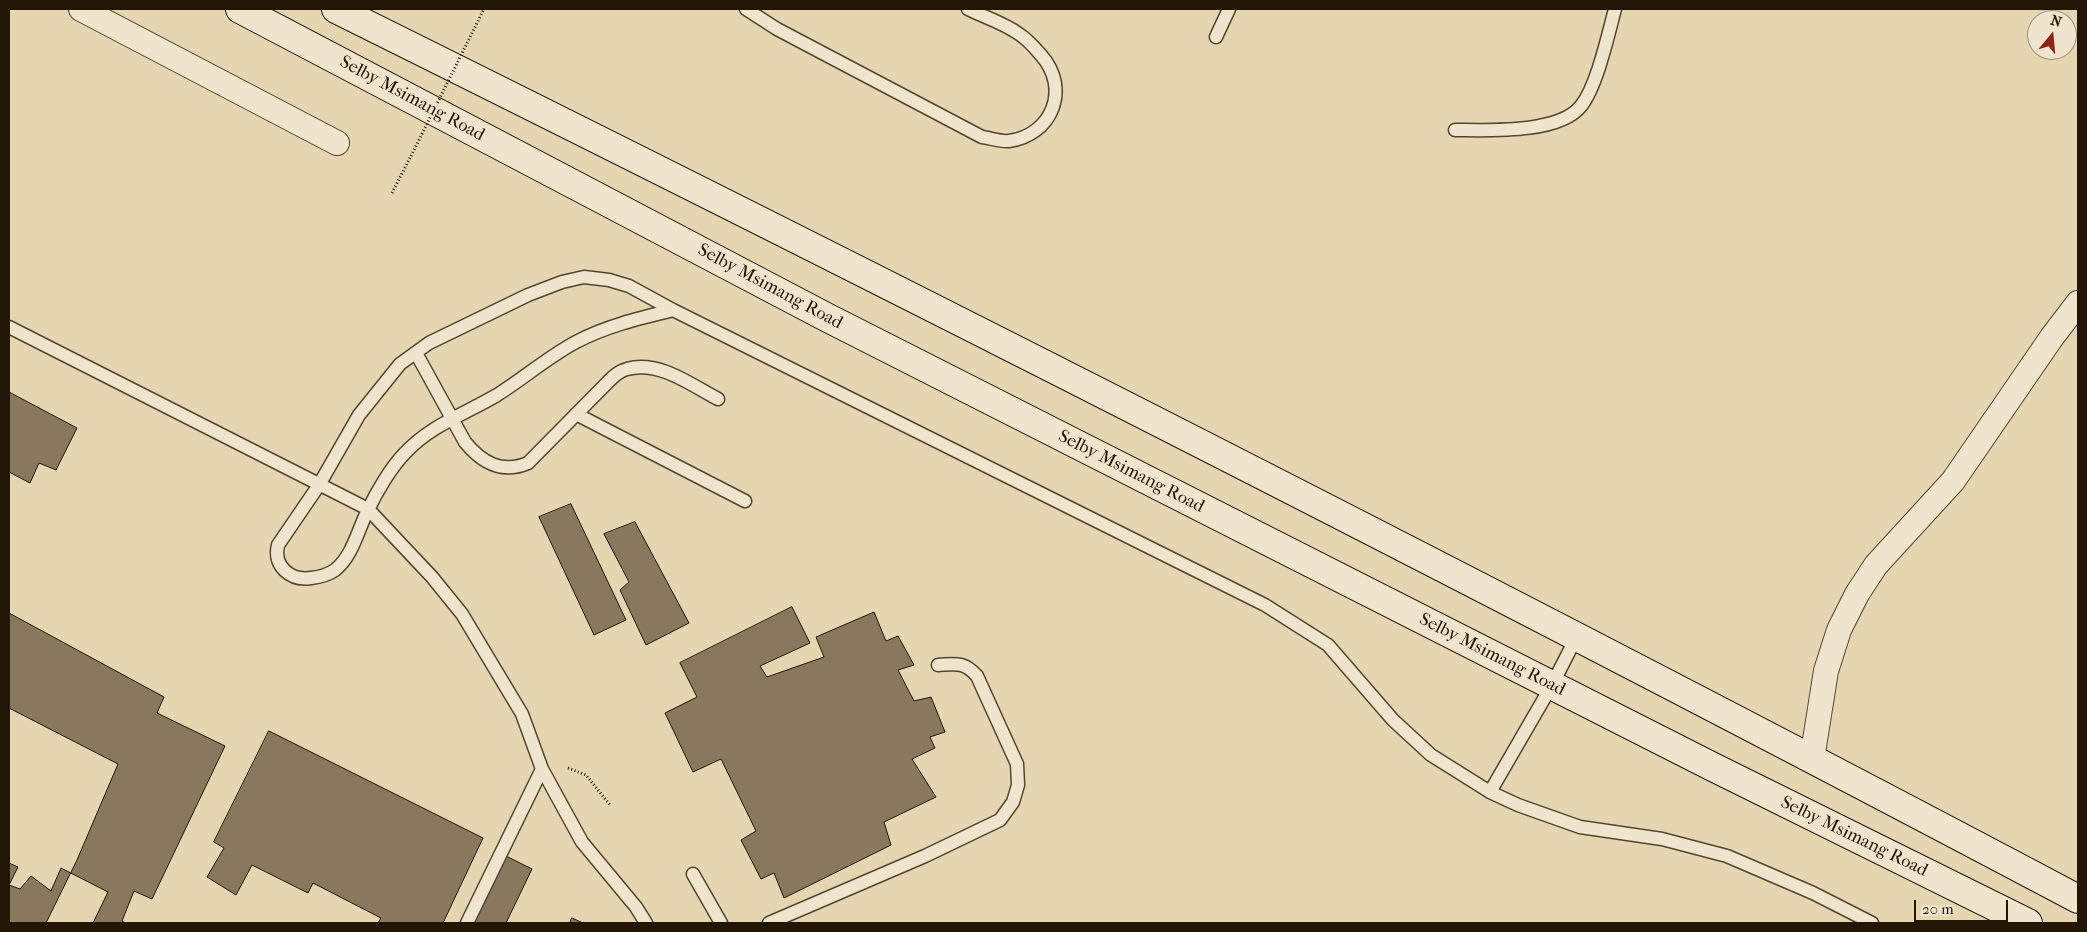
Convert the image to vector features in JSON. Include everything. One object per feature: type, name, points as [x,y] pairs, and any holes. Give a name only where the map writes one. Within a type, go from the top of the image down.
[{"type":"main road","name":"Selby Msimang Road","points":[[240,9],[826,317],[1552,685],[2028,923]]},
{"type":"main road","points":[[336,9],[774,226],[1577,636],[2078,899]]},
{"type":"street","points":[[81,9],[337,143]]},
{"type":"street","points":[[1812,759],[1826,671],[1839,630],[1857,594],[1876,565],[1953,481],[2052,337],[2078,303]]},
{"type":"lane","points":[[746,9],[777,29],[982,137],[1008,141],[1030,134],[1047,120],[1056,103],[1056,77],[1042,57],[1019,34],[968,9]]},
{"type":"lane","points":[[1216,37],[1229,9]]},
{"type":"lane","points":[[1455,130],[1528,129],[1560,121],[1581,107],[1596,77],[1615,9]]},
{"type":"lane","points":[[673,310],[635,319],[576,342],[496,396],[451,418],[419,438],[403,455],[368,509],[351,547],[335,570],[324,576],[301,579],[292,576],[283,569],[276,554],[278,545],[319,485],[359,415],[400,364],[429,343],[528,295],[562,282],[584,277],[609,280],[629,286],[673,310],[1266,605],[1328,645],[1393,720],[1431,755],[1490,792],[1518,805],[1580,828],[1662,839],[1727,856],[1813,894],[1872,923]]},
{"type":"lane","points":[[9,327],[368,509],[432,577],[462,614],[522,714],[542,769],[582,842],[636,907],[646,923]]},
{"type":"lane","points":[[416,353],[465,442],[485,462],[504,467],[516,468],[528,463],[605,384],[618,373],[627,369],[655,368],[669,373],[718,399]]},
{"type":"lane","points":[[576,414],[745,500]]},
{"type":"lane","points":[[1490,792],[1552,685],[1577,636]]},
{"type":"lane","points":[[769,923],[925,856],[1000,820],[1013,802],[1018,785],[1017,764],[977,676],[969,667],[958,664],[938,665]]},
{"type":"lane","points":[[467,923],[542,769]]},
{"type":"lane","points":[[693,874],[721,923]]},
{"type":"path","points":[[392,193],[484,9]]},
{"type":"path","points":[[537,755],[586,775],[610,805]]},
{"type":"building","points":[[9,392],[77,428],[56,470],[39,463],[30,483],[9,472]]},
{"type":"building","points":[[571,504],[626,620],[594,635],[539,517]]},
{"type":"building","points":[[635,522],[689,623],[646,645],[620,590],[629,582],[604,534]]},
{"type":"building","points":[[792,607],[810,643],[760,666],[767,677],[824,657],[816,637],[874,612],[886,641],[898,636],[914,665],[898,670],[914,701],[931,697],[945,732],[930,737],[935,748],[912,759],[936,797],[884,822],[891,845],[784,898],[774,873],[761,879],[741,840],[756,831],[721,759],[693,772],[665,713],[697,697],[680,663]]},
{"type":"building","points":[[9,613],[164,697],[157,713],[225,746],[152,899],[134,891],[122,921],[125,923],[46,923],[77,860],[118,764],[9,708]]},
{"type":"building","points":[[269,731],[483,838],[443,923],[378,923],[381,918],[313,883],[308,893],[252,865],[236,895],[207,877],[224,848],[214,842]]},
{"type":"building","points":[[504,855],[532,869],[506,923],[466,923]]},
{"type":"building","points":[[9,863],[18,867],[9,885]]},
{"type":"building","points":[[61,868],[108,892],[93,923],[9,923],[9,885],[20,889],[31,876],[51,891]]},
{"type":"building","points":[[572,918],[583,923],[570,923]]}]
